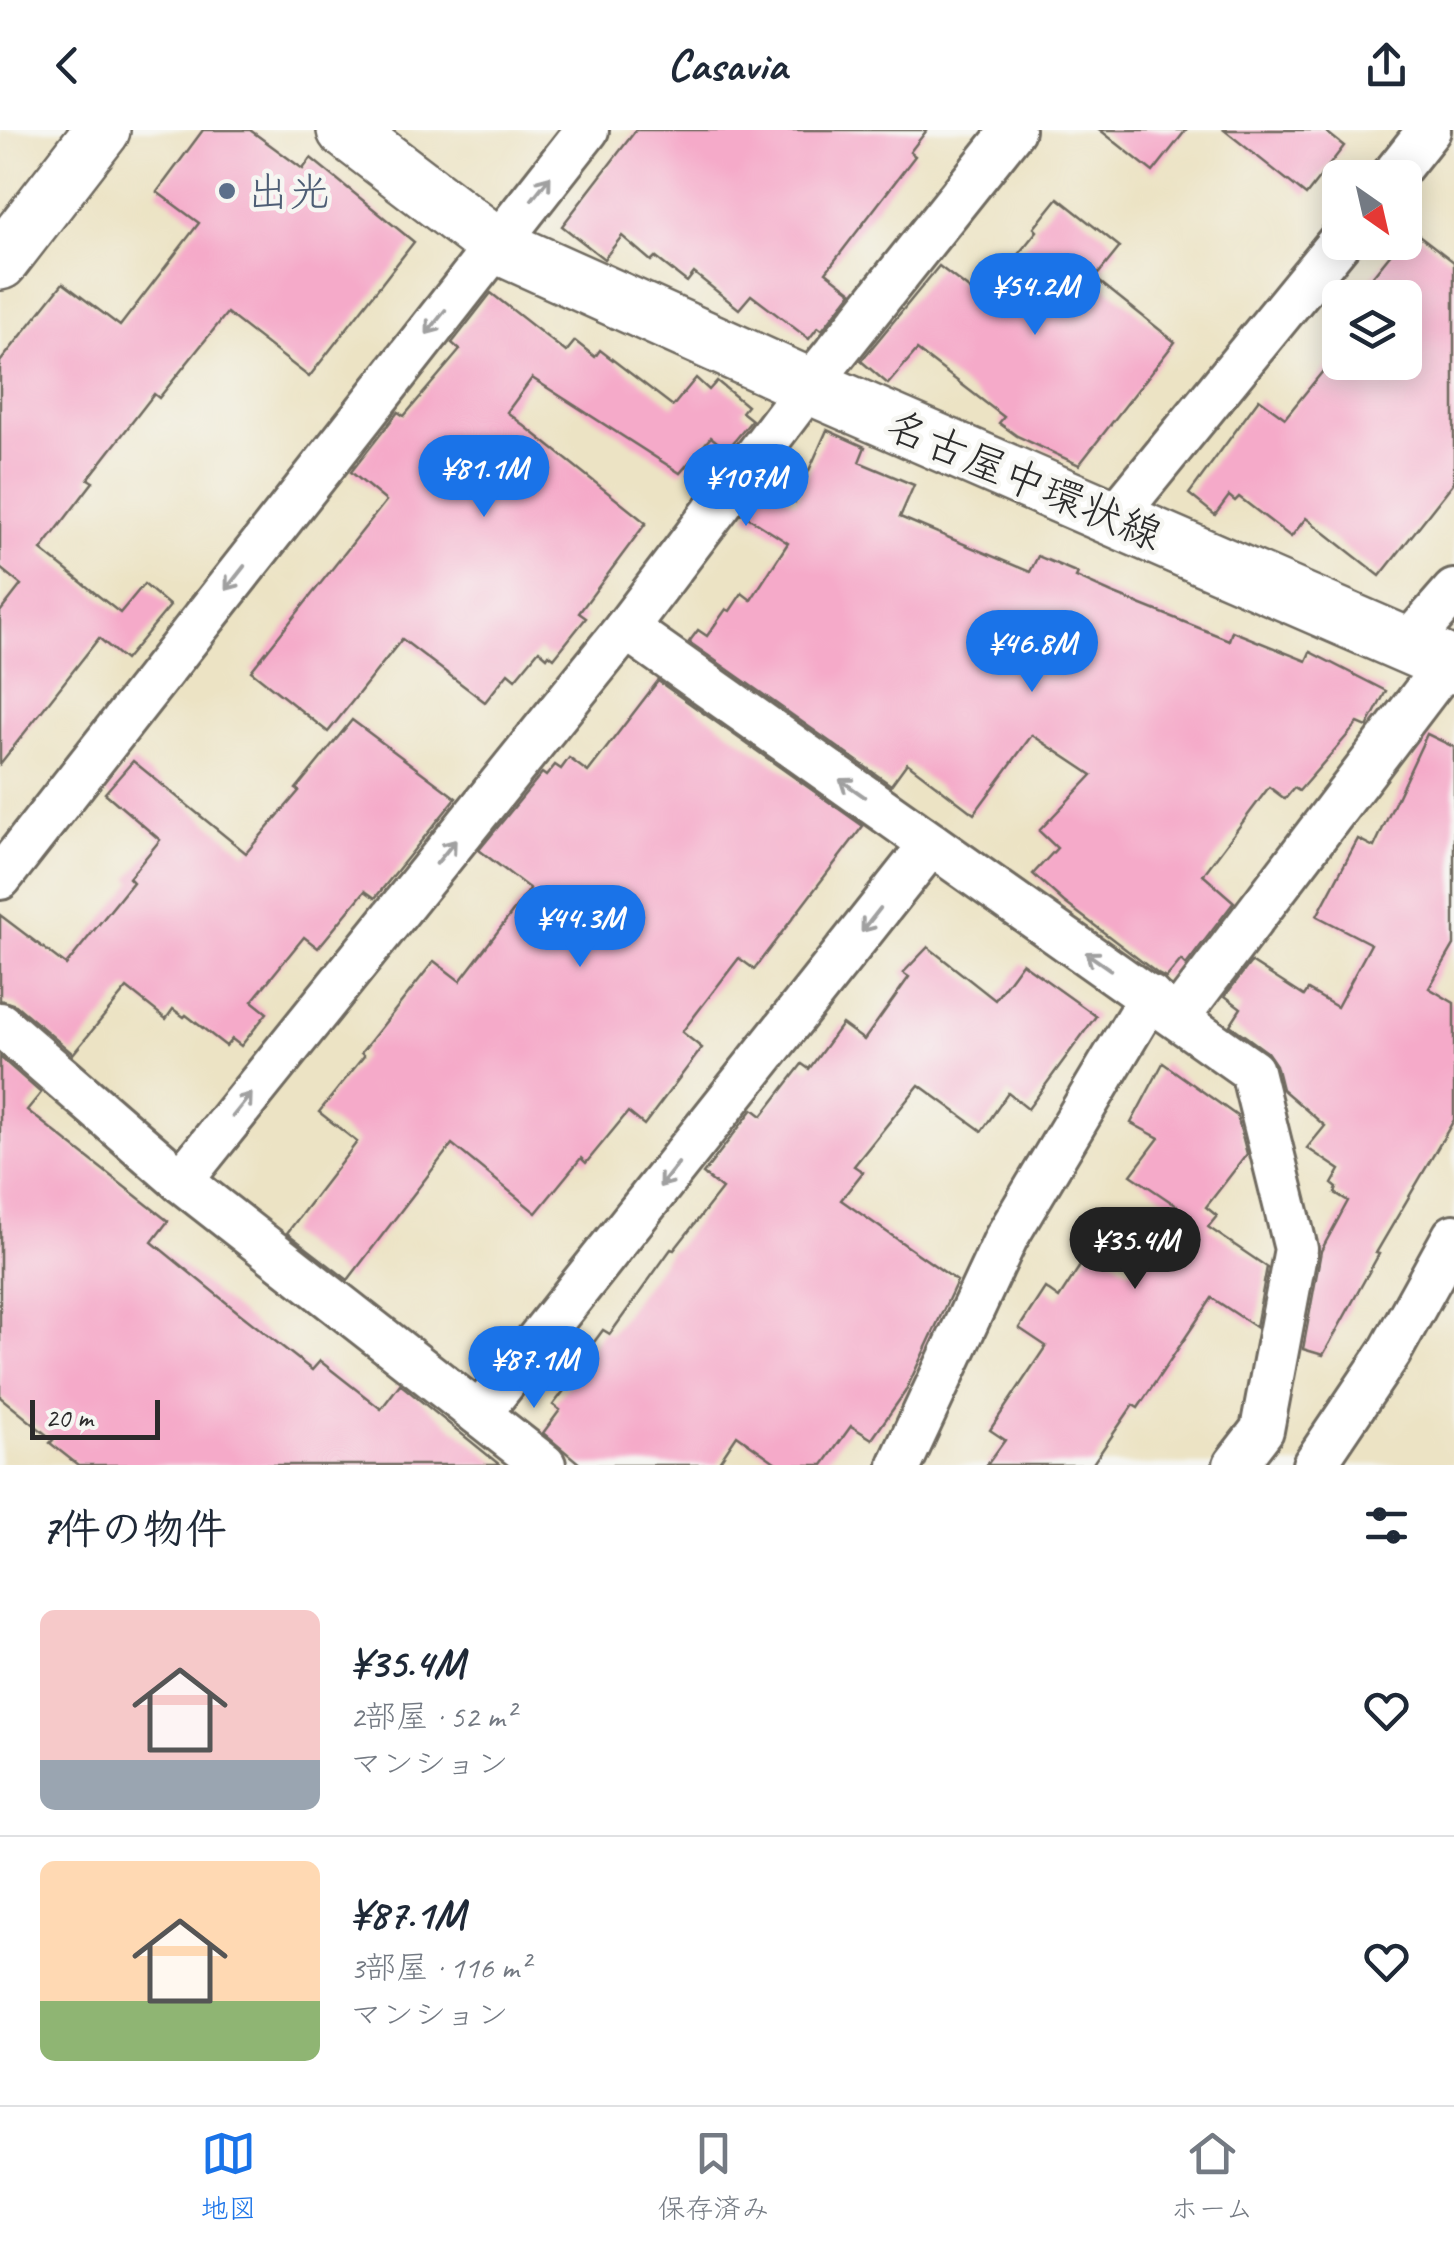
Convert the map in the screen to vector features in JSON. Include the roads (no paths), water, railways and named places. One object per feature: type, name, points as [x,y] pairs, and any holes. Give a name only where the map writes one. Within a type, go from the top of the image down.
[{"type":"main road","points":[[0,262],[102,130]]},
{"type":"main road","name":"名古屋中環状線","points":[[345,130],[496,245],[1436,659]]},
{"type":"street","points":[[0,878],[586,130]]},
{"type":"street","points":[[181,1181],[626,628],[809,386],[1013,130]]},
{"type":"street","points":[[1405,160],[1428,130]]},
{"type":"street","points":[[1114,518],[1325,260]]},
{"type":"street","points":[[900,1465],[1006,1238],[1164,1007],[1436,659],[1454,591]]},
{"type":"street","points":[[626,628],[1252,1071],[1296,1249],[1262,1430],[1235,1465]]},
{"type":"street","points":[[480,1414],[932,844]]},
{"type":"street","points":[[0,1024],[181,1181],[544,1465]]},
{"type":"street","points":[[1314,1465],[1390,1352],[1454,1236]]},
{"type":"place","name":"出光","points":[[227,191]]}]
